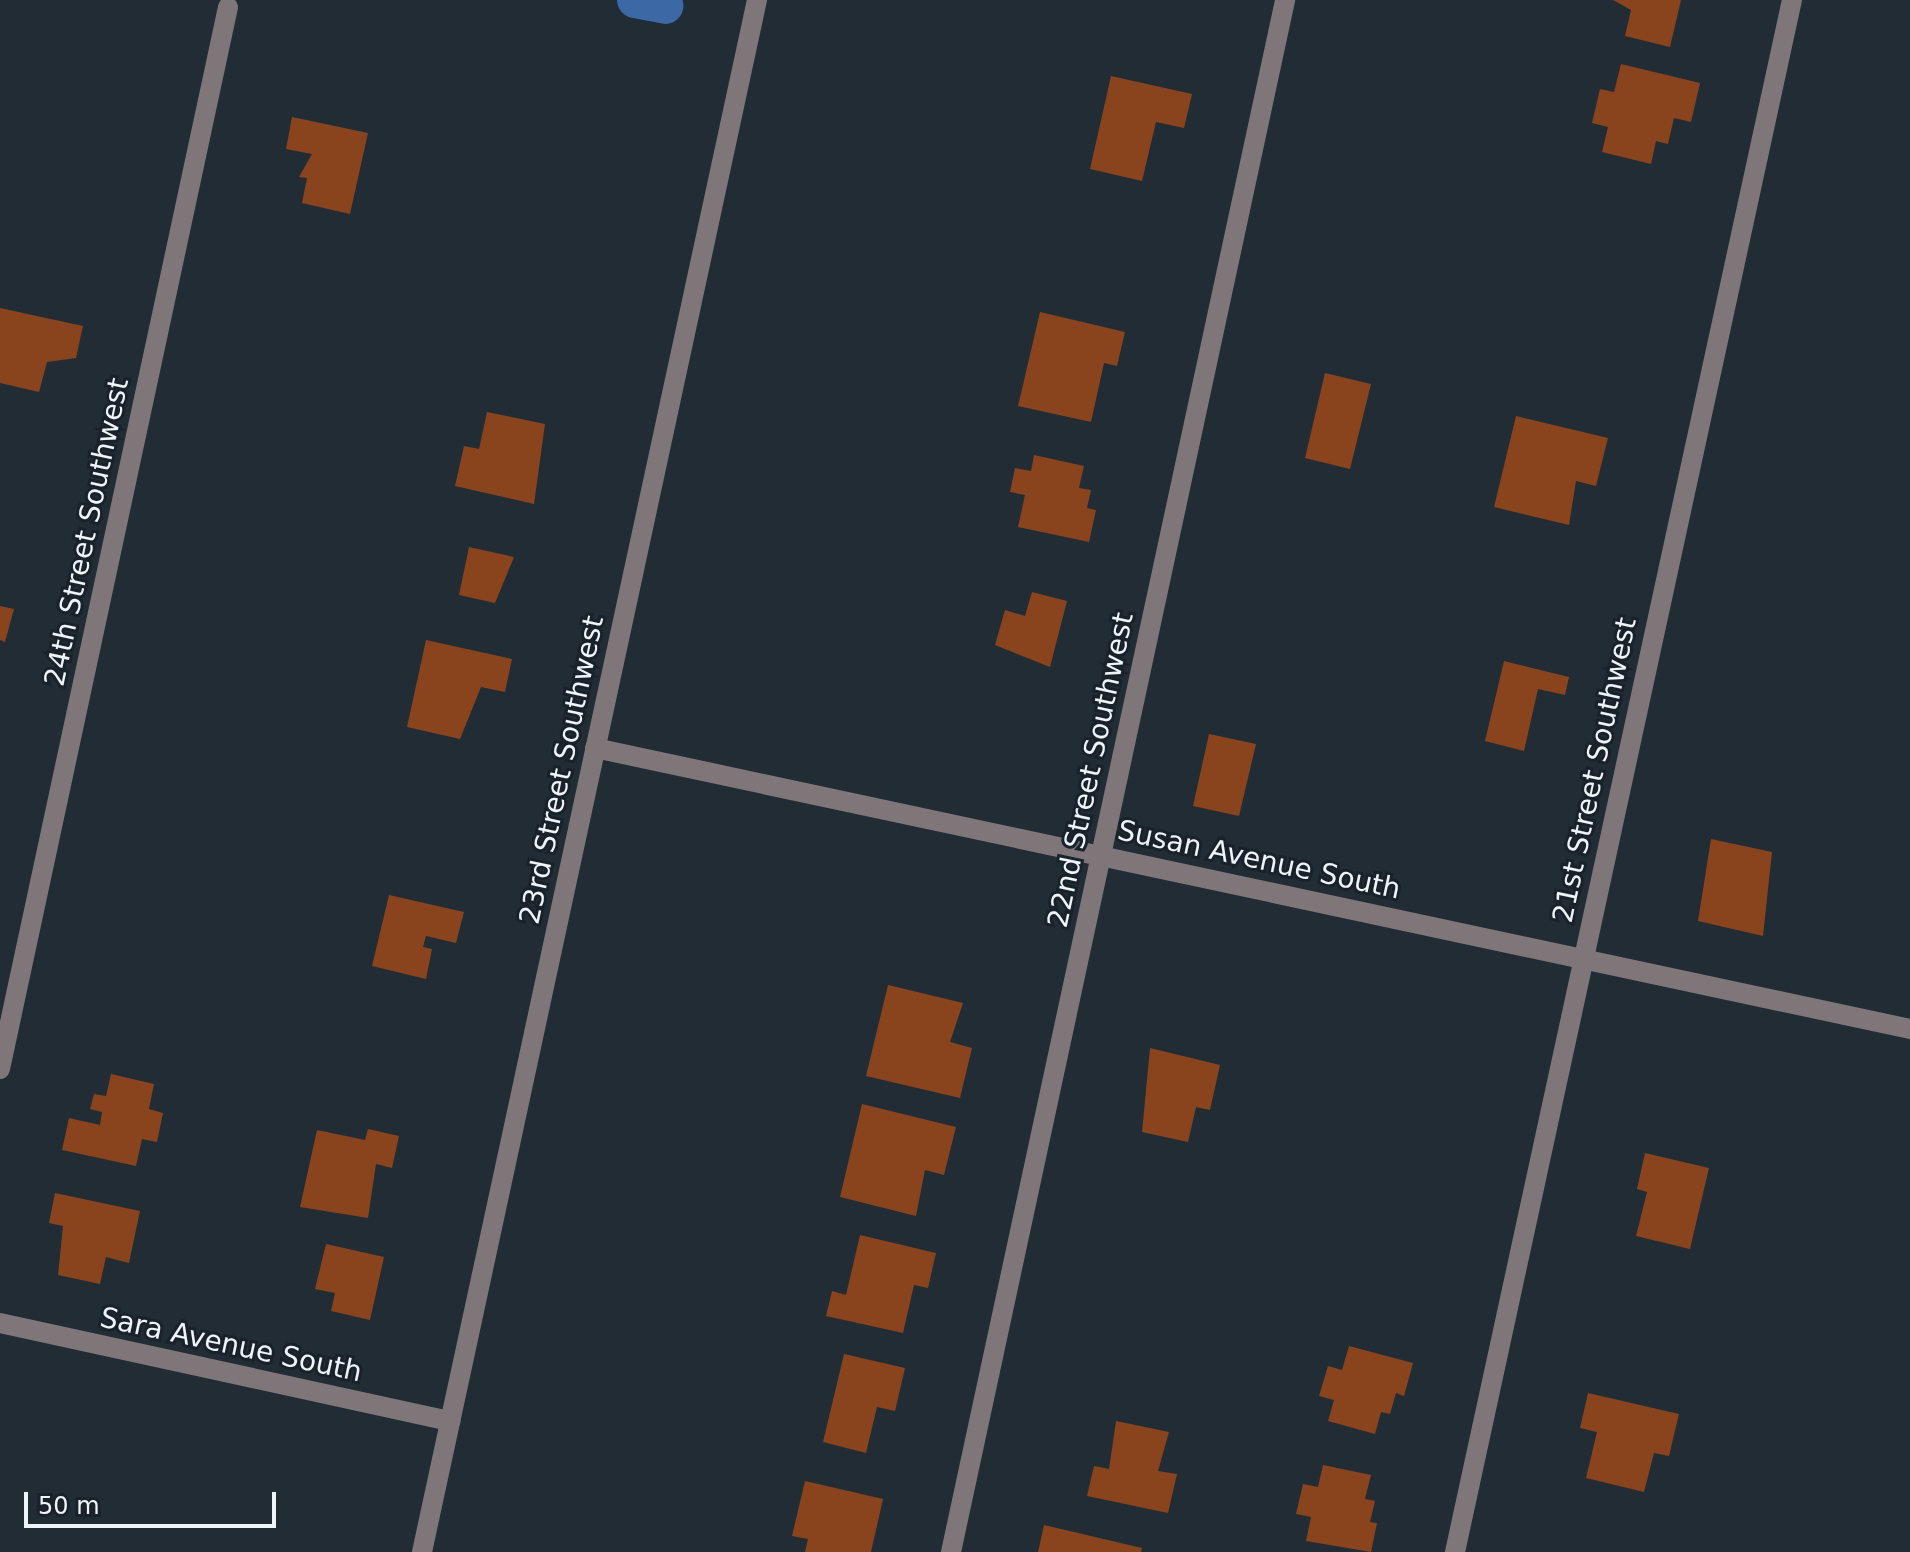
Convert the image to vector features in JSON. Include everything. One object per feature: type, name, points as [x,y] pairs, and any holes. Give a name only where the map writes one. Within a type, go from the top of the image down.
[{"type":"street","name":"23rd Street Southwest","points":[[422,1552],[757,0]]},
{"type":"street","name":"22nd Street Southwest","points":[[951,1552],[1285,0]]},
{"type":"street","name":"21st Street Southwest","points":[[1455,1552],[1792,0]]},
{"type":"street","name":"24th Street Southwest","points":[[0,1069],[228,7]]},
{"type":"street","name":"Susan Avenue South","points":[[595,748],[1910,1029]]},
{"type":"street","name":"Sara Avenue South","points":[[0,1323],[450,1421]]},
{"type":"building","points":[[1613,0],[1681,0],[1670,47],[1625,36],[1631,10]]},
{"type":"building","points":[[1621,64],[1700,83],[1691,122],[1674,118],[1668,144],[1656,141],[1651,164],[1602,152],[1608,127],[1592,123],[1600,89],[1614,92]]},
{"type":"building","points":[[1111,76],[1192,94],[1184,128],[1156,122],[1142,181],[1090,169]]},
{"type":"building","points":[[292,117],[368,133],[350,214],[302,203],[307,178],[299,177],[312,154],[286,149]]},
{"type":"building","points":[[0,308],[83,326],[76,358],[47,362],[39,392],[0,383]]},
{"type":"building","points":[[1040,312],[1125,332],[1117,366],[1104,363],[1091,422],[1018,406]]},
{"type":"building","points":[[1325,373],[1371,384],[1350,469],[1305,458]]},
{"type":"building","points":[[487,412],[545,424],[534,504],[455,486],[464,446],[479,449]]},
{"type":"building","points":[[1516,416],[1608,438],[1596,486],[1576,481],[1569,525],[1494,507]]},
{"type":"building","points":[[1034,455],[1084,466],[1079,488],[1091,490],[1087,508],[1096,510],[1089,542],[1018,527],[1025,495],[1010,492],[1015,468],[1031,471]]},
{"type":"building","points":[[469,547],[514,557],[495,603],[459,595]]},
{"type":"building","points":[[1032,592],[1067,601],[1050,667],[995,645],[1005,610],[1025,616]]},
{"type":"building","points":[[0,606],[14,609],[5,642],[0,640]]},
{"type":"building","points":[[426,640],[512,659],[505,692],[481,687],[460,739],[407,727]]},
{"type":"building","points":[[1504,661],[1569,677],[1565,695],[1538,689],[1524,751],[1485,741]]},
{"type":"building","points":[[1209,734],[1256,744],[1239,816],[1193,806]]},
{"type":"building","points":[[1711,839],[1772,852],[1763,936],[1698,921]]},
{"type":"building","points":[[389,895],[464,912],[456,943],[426,936],[423,947],[432,949],[426,979],[372,966]]},
{"type":"building","points":[[888,985],[963,1003],[950,1042],[972,1048],[960,1098],[866,1076]]},
{"type":"building","points":[[1150,1048],[1220,1065],[1210,1110],[1196,1107],[1188,1142],[1142,1132]]},
{"type":"building","points":[[111,1074],[154,1084],[149,1109],[163,1113],[157,1142],[142,1139],[136,1166],[62,1150],[69,1118],[100,1125],[102,1112],[90,1109],[94,1094],[106,1096]]},
{"type":"building","points":[[862,1104],[956,1127],[944,1175],[925,1170],[916,1216],[840,1197]]},
{"type":"building","points":[[368,1129],[399,1136],[392,1168],[376,1164],[368,1218],[300,1207],[317,1130],[365,1140]]},
{"type":"building","points":[[1645,1153],[1709,1168],[1690,1249],[1636,1236],[1647,1192],[1637,1189]]},
{"type":"building","points":[[55,1193],[140,1211],[129,1263],[106,1257],[100,1284],[58,1275],[63,1226],[49,1223]]},
{"type":"building","points":[[860,1235],[936,1253],[928,1288],[914,1285],[903,1333],[826,1316],[832,1291],[846,1295]]},
{"type":"building","points":[[326,1244],[384,1257],[370,1320],[331,1311],[335,1293],[315,1289]]},
{"type":"building","points":[[1349,1346],[1413,1363],[1404,1396],[1396,1393],[1390,1414],[1381,1412],[1375,1434],[1328,1421],[1334,1400],[1319,1396],[1328,1366],[1342,1370]]},
{"type":"building","points":[[844,1354],[905,1368],[895,1411],[877,1407],[866,1453],[823,1442]]},
{"type":"building","points":[[1588,1393],[1679,1414],[1669,1456],[1654,1453],[1644,1492],[1586,1478],[1597,1432],[1580,1428]]},
{"type":"building","points":[[1116,1421],[1169,1432],[1158,1471],[1177,1474],[1168,1513],[1087,1496],[1094,1466],[1109,1469]]},
{"type":"building","points":[[1323,1465],[1371,1475],[1365,1499],[1375,1501],[1370,1522],[1377,1523],[1371,1552],[1306,1541],[1311,1517],[1296,1514],[1303,1484],[1318,1487]]},
{"type":"building","points":[[805,1481],[883,1499],[871,1552],[805,1552],[808,1539],[792,1536]]},
{"type":"building","points":[[1044,1525],[1142,1548],[1141,1552],[1038,1552]]},
{"type":"waterway","points":[[635,0],[665,6]]}]
